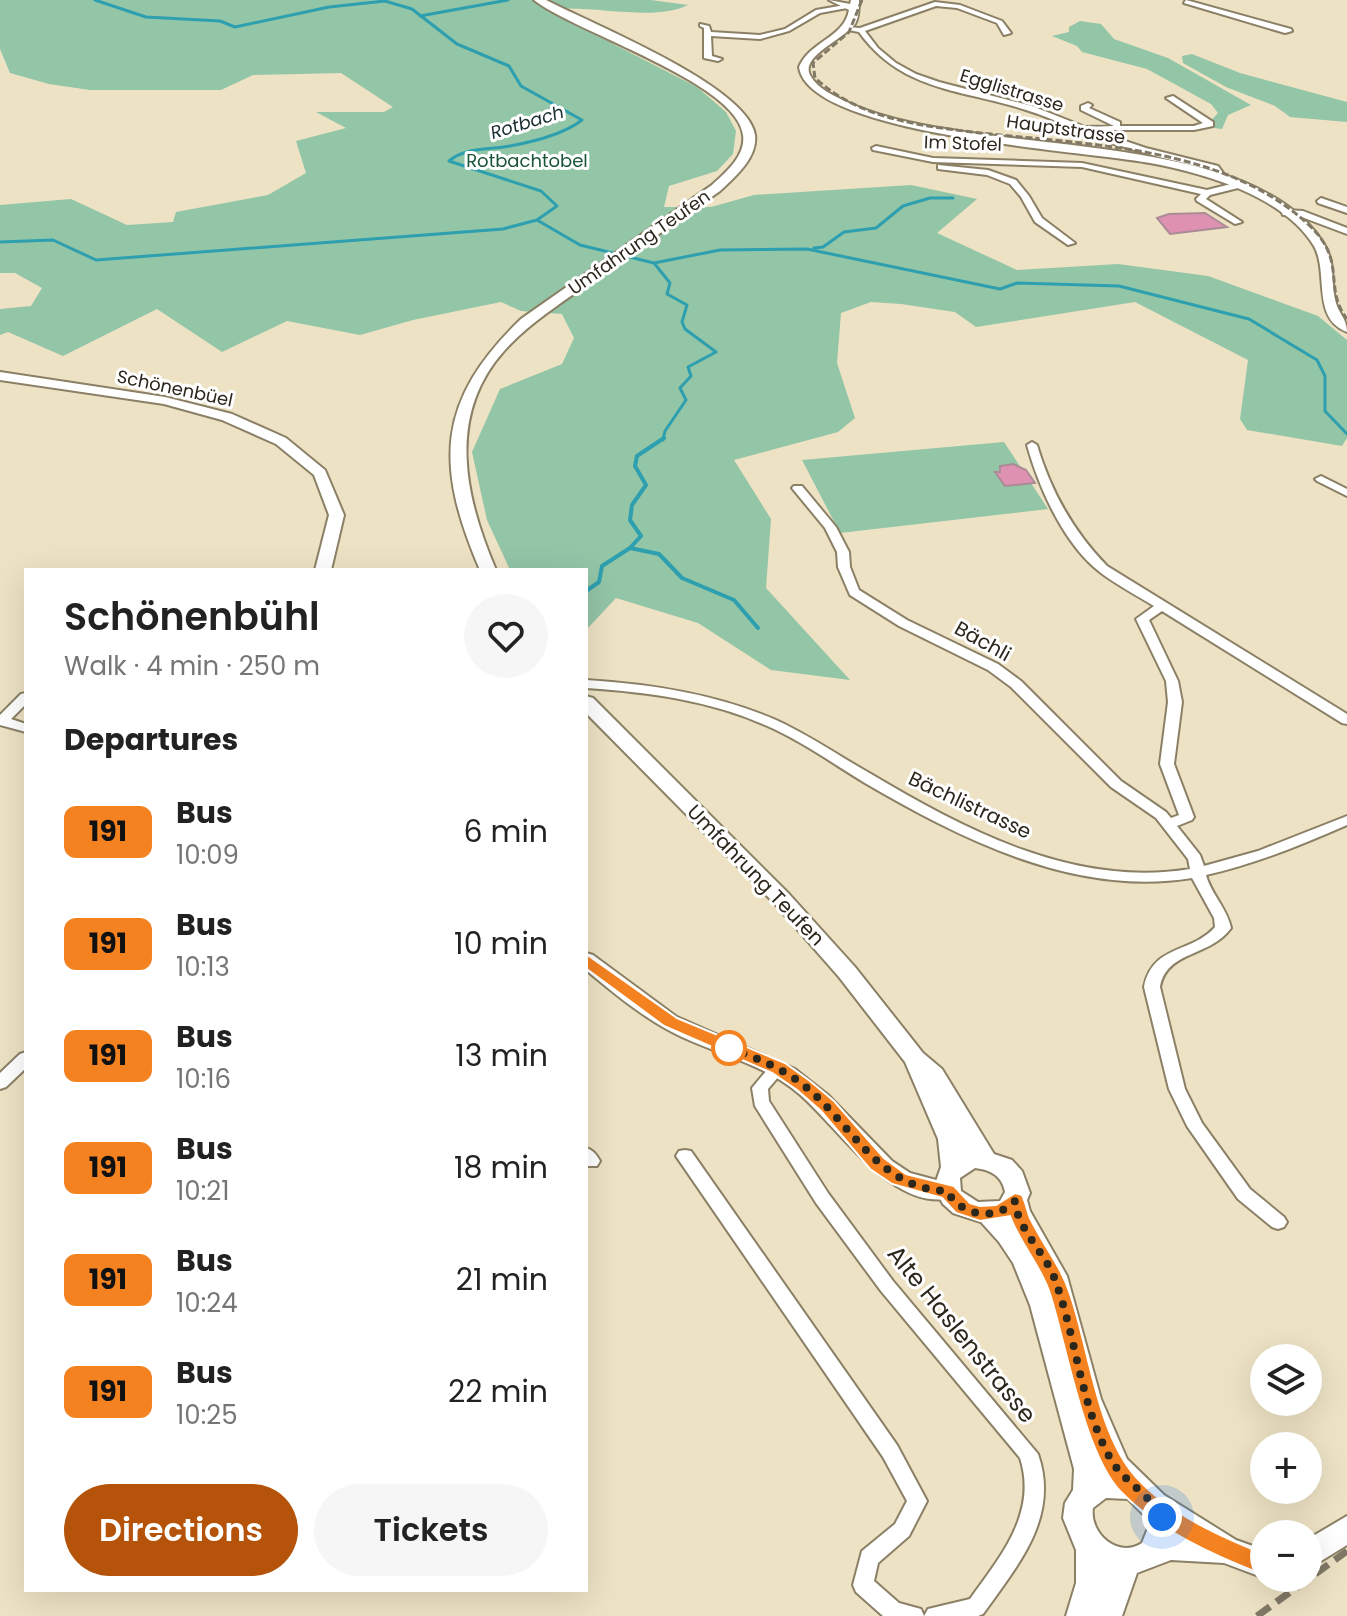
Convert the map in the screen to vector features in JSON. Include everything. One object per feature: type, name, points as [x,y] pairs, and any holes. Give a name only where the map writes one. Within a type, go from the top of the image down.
[{"type":"main road","name":"Umfahrung Teufen","points":[[487,568],[463,504],[457,444],[468,390],[499,346],[541,311],[716,188],[737,167],[748,149],[750,134],[745,120],[715,90],[539,0]]},
{"type":"main road","name":"Umfahrung Teufen","points":[[588,704],[792,910],[847,972],[915,1059],[934,1075],[985,1159]]},
{"type":"main road","name":"Umfahrung Teufen","points":[[915,1059],[920,1079],[947,1127],[954,1149],[950,1179]]},
{"type":"main road","points":[[985,1159],[1006,1168],[1013,1175],[1018,1193],[1009,1208],[989,1214],[963,1208],[950,1179],[962,1162],[985,1159]]},
{"type":"main road","points":[[1015,1201],[1020,1219],[1049,1265],[1061,1295],[1096,1423],[1109,1456],[1130,1486],[1155,1505],[1226,1550],[1250,1559]]},
{"type":"main road","points":[[989,1214],[1020,1249],[1046,1305],[1087,1454],[1087,1491]]},
{"type":"main road","points":[[1130,1486],[1114,1483],[1087,1491],[1079,1500],[1077,1524],[1091,1547],[1114,1559],[1140,1556],[1171,1547],[1226,1550]]},
{"type":"main road","points":[[1107,1616],[1140,1556],[1164,1530],[1155,1505]]},
{"type":"main road","points":[[1322,1546],[1347,1529]]},
{"type":"main road","points":[[1081,1616],[1091,1583],[1091,1547]]},
{"type":"street","points":[[833,0],[852,5]]},
{"type":"street","points":[[1199,0],[1186,2],[1288,31]]},
{"type":"street","points":[[852,5],[847,29],[861,30],[926,6],[949,4],[1000,22],[1007,33]]},
{"type":"street","points":[[708,34],[760,37],[787,30],[818,11],[852,5]]},
{"type":"street","points":[[702,25],[708,34],[708,58],[718,59]]},
{"type":"street","name":"Hauptstrasse","points":[[847,29],[810,56],[805,73],[816,88],[865,114],[920,128],[1131,156],[1212,175],[1239,185],[1286,213],[1322,251],[1328,303],[1347,328]]},
{"type":"street","name":"Egglistrasse","points":[[861,30],[874,48],[918,76],[976,97],[1025,107],[1120,143],[1220,171],[1212,175]]},
{"type":"street","points":[[1080,128],[1194,128],[1210,124],[1170,98]]},
{"type":"street","points":[[1088,105],[1084,108],[1090,113],[1124,127]]},
{"type":"street","name":"Im Stofel","points":[[876,148],[933,160],[1082,165],[1207,193],[1239,185]]},
{"type":"street","points":[[933,160],[930,163],[934,166],[988,173],[1013,182],[1038,220],[1071,243]]},
{"type":"street","points":[[1207,193],[1200,199],[1238,222]]},
{"type":"street","points":[[1321,201],[1347,210]]},
{"type":"street","points":[[1286,213],[1300,213],[1347,231]]},
{"type":"street","points":[[1336,226],[1347,221]]},
{"type":"street","name":"Schönenbüel","points":[[0,376],[180,405],[237,420],[278,439],[318,470],[332,493],[337,526],[324,568]]},
{"type":"street","points":[[1032,445],[1049,494],[1076,541],[1103,569],[1347,720]]},
{"type":"street","points":[[1321,479],[1347,493]]},
{"type":"street","name":"Bächli","points":[[798,488],[830,527],[843,552],[844,567],[854,592],[881,610],[1005,676],[1116,784],[1161,815],[1195,858],[1201,883],[1221,918],[1223,928],[1208,942],[1161,963],[1152,973],[1152,987],[1177,1089],[1195,1126],[1244,1194],[1278,1222]]},
{"type":"street","points":[[1163,605],[1142,619],[1167,666],[1175,702],[1167,764],[1187,817],[1168,824]]},
{"type":"street","name":"Bächlistrasse","points":[[588,684],[693,698],[749,714],[809,742],[954,824],[1039,859],[1077,870],[1128,878],[1198,871],[1256,856],[1347,820]]},
{"type":"street","points":[[24,699],[1,720],[24,727]]},
{"type":"street","points":[[588,961],[670,1022],[778,1068],[827,1106],[887,1172],[912,1185],[950,1179]]},
{"type":"street","points":[[0,1083],[24,1060]]},
{"type":"street","name":"Alte Haslenstrasse","points":[[778,1068],[760,1088],[761,1102],[822,1198],[887,1286],[1028,1454],[1036,1470],[1036,1491],[1022,1540],[976,1607],[935,1616]]},
{"type":"street","points":[[685,1156],[890,1451],[917,1501],[902,1530],[869,1558],[863,1585],[894,1612],[914,1616]]},
{"type":"green space","name":"Rotbachtobel","points":[[0,0],[651,0],[688,5],[673,10],[639,13],[547,10],[697,87],[726,112],[736,131],[733,154],[717,171],[669,186],[664,207],[711,207],[754,195],[911,185],[977,199],[937,233],[1017,270],[1118,264],[1208,276],[1318,316],[1347,340],[1347,438],[1342,446],[1247,430],[1240,419],[1248,360],[1135,302],[976,327],[955,312],[871,302],[841,313],[837,363],[855,418],[838,432],[734,460],[771,519],[766,588],[850,680],[771,670],[698,623],[616,598],[588,628],[588,568],[509,568],[487,520],[472,452],[500,389],[562,364],[574,338],[562,314],[521,311],[501,302],[413,320],[360,335],[287,321],[222,352],[157,309],[63,356],[8,332],[0,335],[0,309],[31,306],[42,288],[15,273],[0,273],[0,205],[71,199],[127,225],[173,222],[176,212],[268,195],[306,173],[296,141],[346,128],[316,112],[384,112],[393,107],[341,73],[253,75],[221,90],[90,90],[49,84],[10,73],[0,49]]},
{"type":"green space","points":[[1080,21],[1101,24],[1114,39],[1168,58],[1251,105],[1228,115],[1222,129],[1205,127],[1218,113],[1211,104],[1147,69],[1082,52],[1077,46],[1052,36],[1069,32],[1069,27]]},
{"type":"green space","points":[[1192,54],[1240,73],[1347,102],[1347,122],[1290,117],[1275,106],[1226,87],[1183,63],[1182,56]]},
{"type":"green space","points":[[1004,442],[1048,509],[840,533],[802,460]]},
{"type":"building","points":[[1205,213],[1227,227],[1170,234],[1157,218],[1169,214]]},
{"type":"building","points":[[1013,464],[1026,470],[1035,483],[1005,486],[995,472],[1000,472],[1000,466]]},
{"type":"waterway","name":"Rotbach","points":[[95,0],[146,17],[220,21],[235,27],[329,7],[385,1],[412,9],[421,16]]},
{"type":"waterway","points":[[421,16],[508,0]]},
{"type":"waterway","name":"Rotbach","points":[[421,16],[457,44],[509,66],[521,86],[582,120],[548,137],[470,151],[449,161],[541,191],[557,206],[537,220]]},
{"type":"waterway","points":[[814,248],[823,247],[844,232],[876,228],[903,206],[930,198],[953,198]]},
{"type":"waterway","name":"Rotbach","points":[[0,242],[53,240],[96,260],[503,229],[537,220]]},
{"type":"waterway","points":[[537,220],[580,245],[654,263]]},
{"type":"waterway","points":[[654,263],[720,250],[807,249],[1000,289],[1017,283],[1119,286],[1249,319],[1317,360],[1325,376],[1325,411],[1347,434]]},
{"type":"waterway","points":[[654,263],[670,283],[667,294],[687,305],[682,322],[685,329],[716,352],[688,367],[691,376],[680,388],[686,400],[663,438]]},
{"type":"waterway","points":[[630,548],[641,536],[630,520],[632,505],[646,485],[635,466],[637,456],[663,438]]},
{"type":"waterway","points":[[588,590],[599,582],[602,566],[630,548]]},
{"type":"waterway","points":[[630,548],[659,554],[682,578],[734,600],[758,628]]},
{"type":"railway","points":[[862,0],[849,32],[813,63],[815,78],[832,92],[869,111],[909,122],[1151,153],[1237,179],[1276,200],[1311,227],[1322,240],[1332,263],[1336,296],[1347,319]]},
{"type":"railway","points":[[1257,1616],[1347,1551]]},
{"type":"bus line","name":"191","points":[[588,962],[670,1022],[761,1060],[804,1085],[827,1106],[877,1164],[899,1179],[925,1189],[947,1191],[955,1203],[980,1214],[1000,1212],[1015,1201],[1020,1219],[1049,1265],[1061,1295],[1096,1423],[1109,1456],[1121,1475],[1130,1486],[1146,1495],[1171,1517],[1226,1550],[1250,1560]]},
{"type":"route","points":[[729,1048],[723,1045],[778,1068],[804,1085],[827,1106],[877,1164],[899,1179],[925,1189],[947,1191],[955,1203],[980,1214],[1000,1212],[1015,1201],[1020,1219],[1049,1265],[1061,1295],[1096,1423],[1109,1456],[1130,1486],[1151,1499],[1162,1517]]}]
